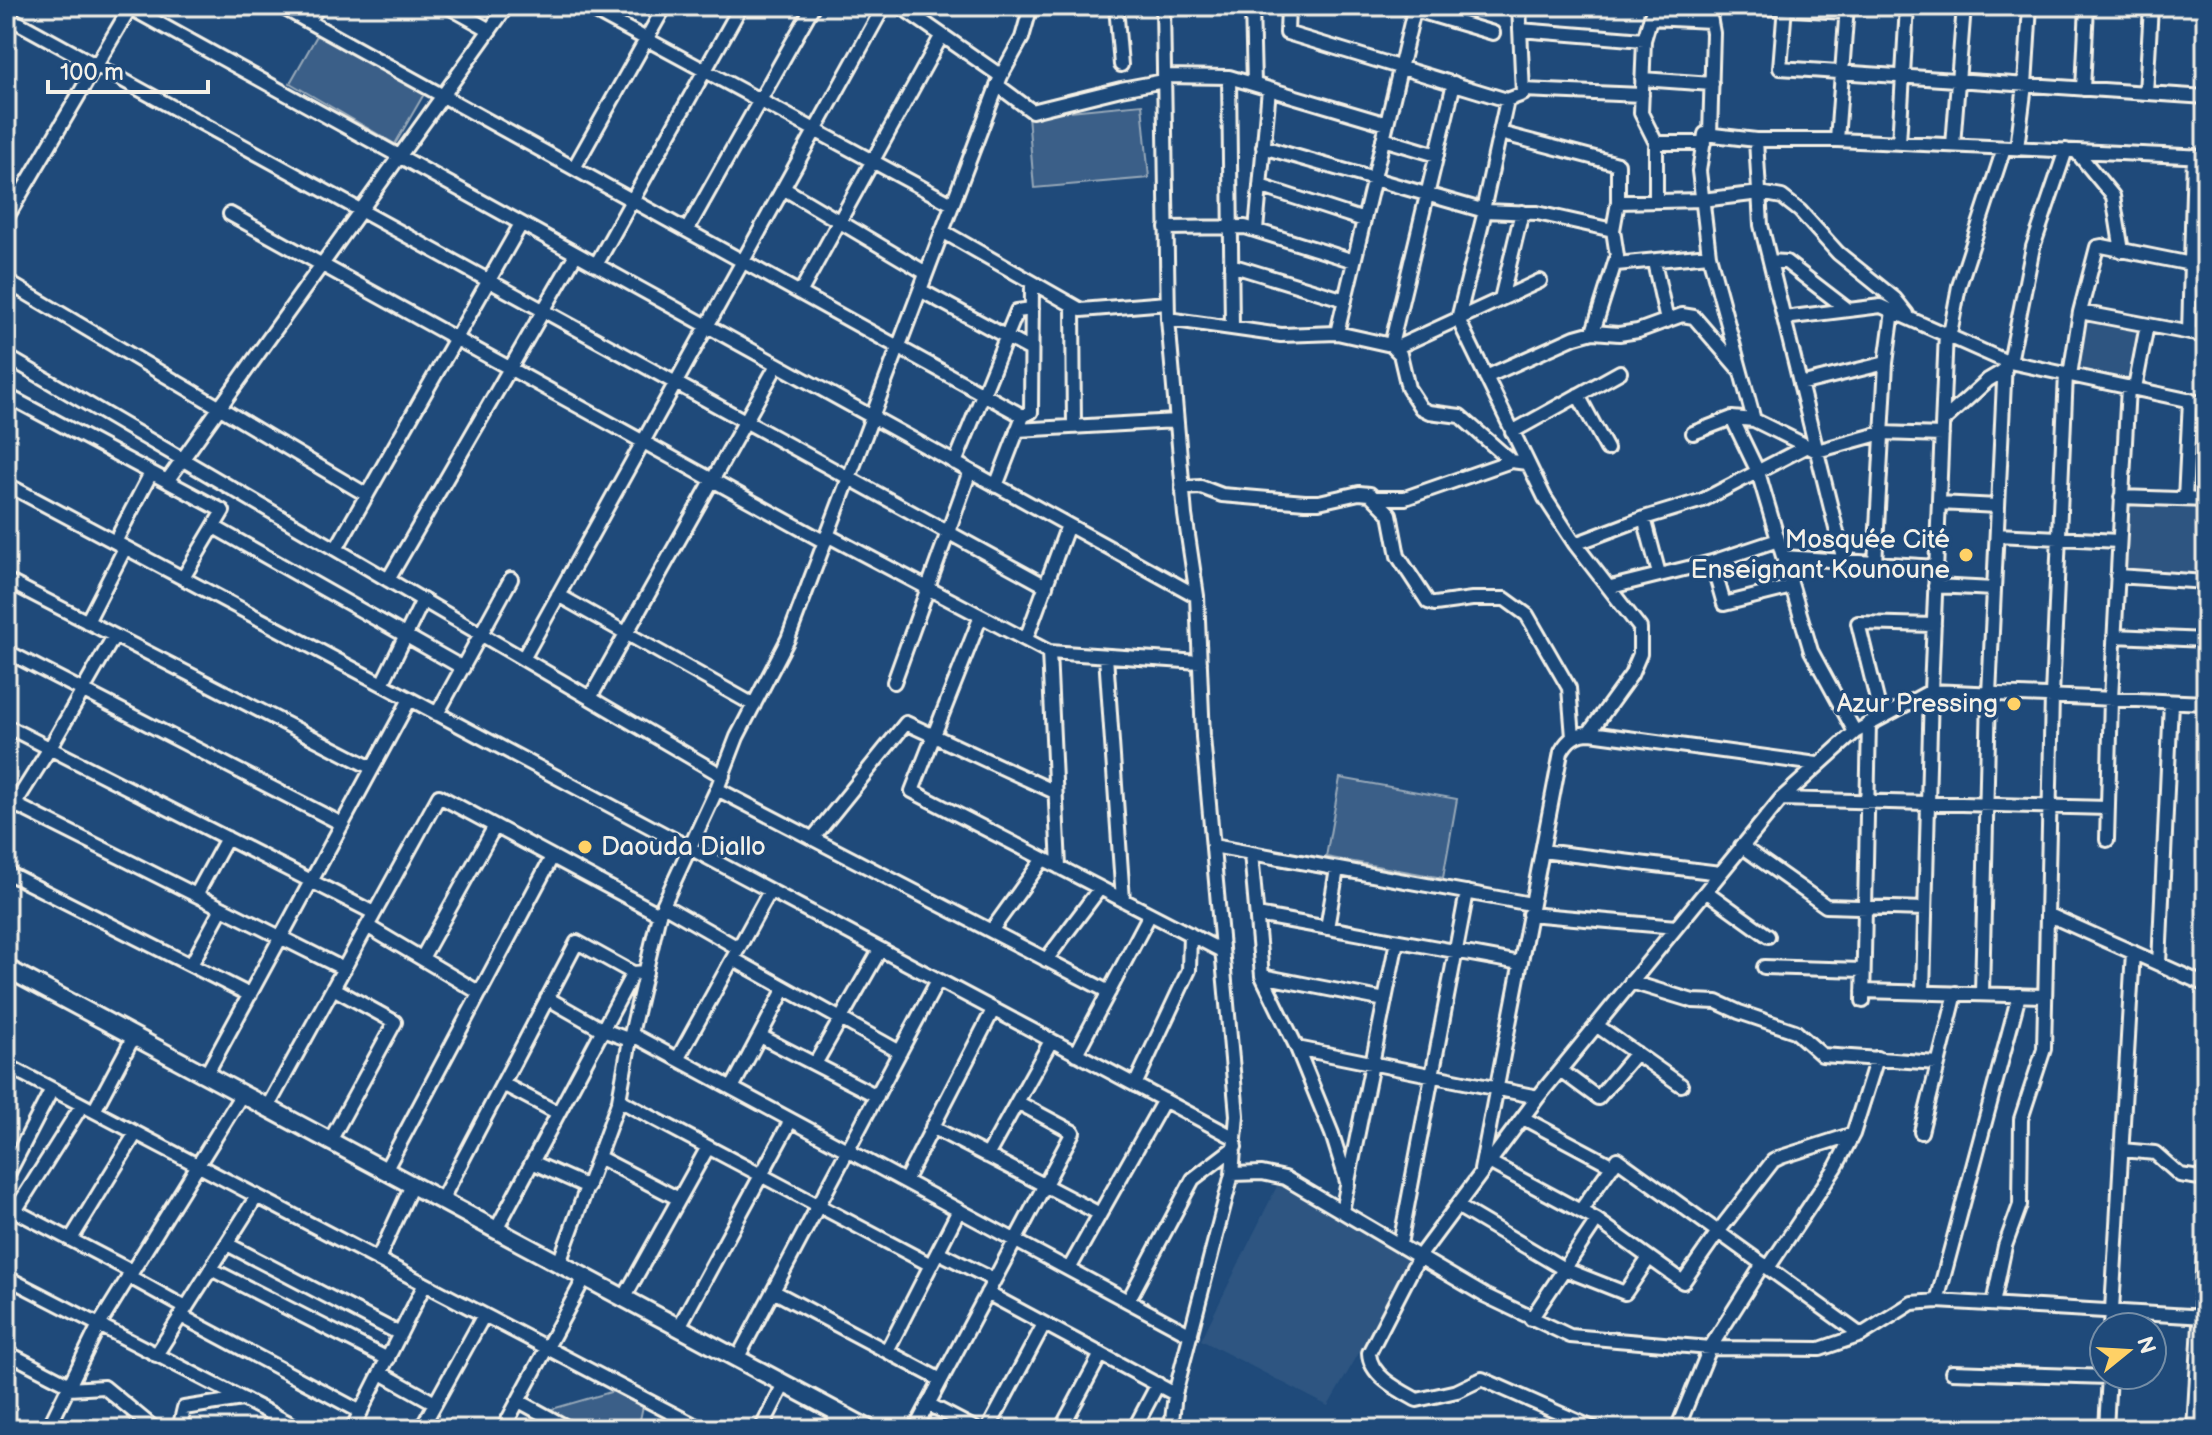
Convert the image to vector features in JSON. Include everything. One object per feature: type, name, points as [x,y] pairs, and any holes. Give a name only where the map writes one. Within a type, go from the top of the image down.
[{"type":"street","points":[[280,6],[1023,416]]},
{"type":"street","points":[[309,22],[318,6]]},
{"type":"street","points":[[447,6],[490,30]]},
{"type":"street","points":[[167,481],[507,6]]},
{"type":"street","points":[[585,6],[952,204]]},
{"type":"street","points":[[574,168],[665,6]]},
{"type":"street","points":[[596,265],[741,6]]},
{"type":"street","points":[[687,230],[813,6]]},
{"type":"street","points":[[523,659],[884,6]]},
{"type":"street","points":[[900,6],[999,80],[1032,111],[1164,79],[1229,77],[1387,124]]},
{"type":"street","points":[[496,1230],[603,1030],[639,972],[661,910],[723,776],[737,737],[788,639],[999,80],[1022,38],[1031,6]]},
{"type":"street","points":[[1116,6],[1121,65]]},
{"type":"street","points":[[1163,6],[1168,319],[1182,488],[1197,596],[1203,737],[1237,1115],[1232,1174],[1175,1394],[1171,1429]]},
{"type":"street","points":[[1252,6],[1254,84]]},
{"type":"street","points":[[1288,6],[1287,33],[1507,100],[1523,94],[1519,6]]},
{"type":"street","points":[[1708,6],[1713,33],[1712,84],[1707,139],[1699,171],[1702,200],[1709,255],[1754,420]]},
{"type":"street","points":[[1739,6],[1846,9],[1837,140]]},
{"type":"street","points":[[1899,143],[1907,6]]},
{"type":"street","points":[[1953,145],[1964,6]]},
{"type":"street","points":[[1923,992],[1931,691],[1948,333],[1959,286],[2011,148],[2025,85],[2030,6]]},
{"type":"street","points":[[2083,89],[2087,6]]},
{"type":"street","points":[[2146,93],[2151,6]]},
{"type":"street","points":[[6,219],[130,7],[1197,596]]},
{"type":"street","points":[[1337,333],[1400,67],[1410,7],[1493,33]]},
{"type":"street","points":[[1785,7],[1780,68],[2206,97]]},
{"type":"street","points":[[1656,201],[1656,143],[1641,113],[1644,40],[1653,12],[1711,21]]},
{"type":"street","points":[[6,16],[1046,586]]},
{"type":"street","points":[[1520,30],[1644,40]]},
{"type":"street","points":[[800,293],[942,35]]},
{"type":"street","points":[[1229,77],[1232,328]]},
{"type":"street","points":[[1642,79],[1712,84]]},
{"type":"street","points":[[1393,346],[1454,83]]},
{"type":"street","points":[[1256,230],[1269,89]]},
{"type":"street","points":[[1523,90],[1642,95]]},
{"type":"street","points":[[1507,100],[1458,319],[1545,498],[1575,544],[1640,628],[1640,654],[1631,675],[1589,733]]},
{"type":"street","points":[[1500,133],[1618,164],[1618,202],[1613,230],[1616,264],[1593,332]]},
{"type":"street","points":[[1383,139],[1437,155]]},
{"type":"street","points":[[1656,143],[1707,139],[1837,140],[2200,156],[2189,333]]},
{"type":"street","points":[[1756,140],[1761,225],[1800,384],[1812,449],[1844,561]]},
{"type":"street","points":[[1263,147],[1484,210],[1537,213],[1613,230]]},
{"type":"street","points":[[2071,151],[2113,196],[2122,251]]},
{"type":"street","points":[[1982,994],[1989,694],[2007,364],[2033,247],[2071,151]]},
{"type":"street","points":[[1260,186],[1364,220]]},
{"type":"street","points":[[783,188],[926,273]]},
{"type":"street","points":[[1618,202],[1702,200],[1760,193],[1782,197],[1800,211],[1838,253],[1895,299],[1909,318]]},
{"type":"street","points":[[1501,299],[1522,212]]},
{"type":"street","points":[[230,214],[712,480],[1049,652],[1200,662]]},
{"type":"street","points":[[336,549],[521,224]]},
{"type":"street","points":[[1166,228],[1245,227],[1354,261]]},
{"type":"street","points":[[942,231],[1081,310],[1167,303]]},
{"type":"street","points":[[1993,1304],[2005,1246],[2020,1205],[2021,1119],[2044,1049],[2052,696],[2068,374],[2097,247],[2191,264]]},
{"type":"street","points":[[388,580],[576,254]]},
{"type":"street","points":[[1616,264],[1709,255]]},
{"type":"street","points":[[1770,261],[1786,262],[1847,309]]},
{"type":"street","points":[[1654,262],[1667,321]]},
{"type":"street","points":[[1231,265],[1345,300]]},
{"type":"street","points":[[6,281],[367,495]]},
{"type":"street","points":[[1168,319],[1281,335],[1337,333],[1393,346],[1540,281]]},
{"type":"street","points":[[996,486],[1023,416],[1031,412],[1032,283]]},
{"type":"street","points":[[920,290],[1031,350]]},
{"type":"street","points":[[1073,306],[1074,427]]},
{"type":"street","points":[[1784,318],[1881,306],[1948,333],[2007,364],[2206,404]]},
{"type":"street","points":[[955,463],[1017,311],[1032,309]]},
{"type":"street","points":[[1875,564],[1886,363],[1893,311]]},
{"type":"street","points":[[2080,312],[2206,336]]},
{"type":"street","points":[[1486,377],[1575,337],[1593,332],[1619,334],[1638,331],[1682,315],[1694,317],[1740,370]]},
{"type":"street","points":[[2107,840],[2121,497],[2131,388],[2147,325]]},
{"type":"street","points":[[1393,346],[1400,354],[1408,388],[1421,408],[1460,416],[1511,461]]},
{"type":"street","points":[[6,356],[723,776]]},
{"type":"street","points":[[1800,384],[1886,363]]},
{"type":"street","points":[[1943,421],[2007,364]]},
{"type":"street","points":[[590,698],[777,365]]},
{"type":"street","points":[[1512,432],[1620,372]]},
{"type":"street","points":[[6,395],[223,511],[183,578]]},
{"type":"street","points":[[1578,395],[1607,449]]},
{"type":"street","points":[[2185,499],[2190,400]]},
{"type":"street","points":[[1693,433],[1732,418],[1754,420],[1812,449]]},
{"type":"street","points":[[1732,418],[1758,472],[1811,651],[1855,732]]},
{"type":"street","points":[[1017,430],[1176,421]]},
{"type":"street","points":[[1575,544],[1703,500],[1812,449],[1882,433],[1942,435]]},
{"type":"street","points":[[1182,488],[1201,487],[1222,495],[1305,502],[1359,493],[1376,498],[1405,498],[1511,461],[1527,463]]},
{"type":"street","points":[[894,682],[970,471]]},
{"type":"street","points":[[87,622],[151,473]]},
{"type":"street","points":[[6,484],[1164,1100],[1235,1143]]},
{"type":"street","points":[[2121,497],[2206,500]]},
{"type":"street","points":[[1376,498],[1392,519],[1398,556],[1428,602],[1505,599],[1531,620],[1569,688],[1573,737]]},
{"type":"street","points":[[1939,503],[1998,506]]},
{"type":"street","points":[[1644,518],[1659,574]]},
{"type":"street","points":[[1026,639],[1068,525]]},
{"type":"street","points":[[214,527],[463,668]]},
{"type":"street","points":[[1997,535],[2119,541]]},
{"type":"street","points":[[1611,587],[1712,562],[1778,540]]},
{"type":"street","points":[[1783,557],[1936,567]]},
{"type":"street","points":[[1712,562],[1724,604],[1792,587]]},
{"type":"street","points":[[2117,576],[2206,582]]},
{"type":"street","points":[[437,714],[511,579]]},
{"type":"street","points":[[6,580],[372,768]]},
{"type":"street","points":[[1935,586],[1994,589]]},
{"type":"street","points":[[558,595],[754,705]]},
{"type":"street","points":[[382,684],[423,600]]},
{"type":"street","points":[[981,616],[912,791],[1222,951]]},
{"type":"street","points":[[1881,716],[1858,623],[1934,625]]},
{"type":"street","points":[[6,818],[10,802],[50,748],[114,636]]},
{"type":"street","points":[[2114,636],[2206,640]]},
{"type":"street","points":[[6,651],[342,824]]},
{"type":"street","points":[[1049,652],[1059,867]]},
{"type":"street","points":[[1106,656],[1123,900]]},
{"type":"street","points":[[1595,1429],[1482,1379],[1457,1391],[1417,1400],[1373,1369],[1369,1353],[1418,1258],[1538,1097],[1707,892],[1741,846],[1781,799],[1855,732],[1931,691],[2206,703]]},
{"type":"street","points":[[206,1075],[410,699]]},
{"type":"street","points":[[2159,964],[2171,702]]},
{"type":"street","points":[[813,838],[906,723],[1055,792]]},
{"type":"street","points":[[1869,723],[1863,996],[1923,992],[2043,996]]},
{"type":"street","points":[[6,726],[374,913]]},
{"type":"street","points":[[1480,1174],[1561,752],[1573,737],[1589,733],[1817,764]]},
{"type":"street","points":[[717,789],[1109,992]]},
{"type":"street","points":[[267,1108],[439,796],[552,857],[661,910],[736,954],[785,988],[900,1052]]},
{"type":"street","points":[[1781,799],[2108,808]]},
{"type":"street","points":[[10,802],[344,969]]},
{"type":"street","points":[[422,958],[495,826]]},
{"type":"street","points":[[196,895],[227,838]]},
{"type":"street","points":[[1213,846],[1467,892],[1530,909],[1676,927]]},
{"type":"street","points":[[1741,846],[1826,906],[1925,909]]},
{"type":"street","points":[[1542,851],[1720,873]]},
{"type":"street","points":[[1251,853],[1262,976],[1297,1048],[1332,1134],[1348,1185]]},
{"type":"street","points":[[385,1171],[552,857]]},
{"type":"street","points":[[991,931],[1043,859]]},
{"type":"street","points":[[1327,928],[1337,869]]},
{"type":"street","points":[[6,872],[250,995]]},
{"type":"street","points":[[1046,960],[1100,888]]},
{"type":"street","points":[[678,1058],[770,891]]},
{"type":"street","points":[[1400,1244],[1467,892]]},
{"type":"street","points":[[1707,892],[1768,936]]},
{"type":"street","points":[[191,965],[222,908]]},
{"type":"street","points":[[1076,1054],[1150,914]]},
{"type":"street","points":[[2047,914],[2206,985]]},
{"type":"street","points":[[1257,915],[1520,963]]},
{"type":"street","points":[[367,926],[480,993]]},
{"type":"street","points":[[1135,1085],[1189,970],[1190,934]]},
{"type":"street","points":[[1342,1211],[1397,941]]},
{"type":"street","points":[[441,1201],[577,942],[639,972]]},
{"type":"street","points":[[815,1064],[880,950]]},
{"type":"street","points":[[2112,1310],[2133,952]]},
{"type":"street","points":[[1764,967],[1863,970]]},
{"type":"street","points":[[6,968],[869,1429]]},
{"type":"street","points":[[559,1263],[619,1100],[639,972]]},
{"type":"street","points":[[1262,976],[1385,1000]]},
{"type":"street","points":[[737,1359],[938,980]]},
{"type":"street","points":[[1631,982],[1693,1001],[1717,1002],[1795,1031],[1822,1055],[1937,1063]]},
{"type":"street","points":[[330,1141],[395,1022],[333,988]]},
{"type":"street","points":[[732,1088],[785,988]]},
{"type":"street","points":[[1921,1132],[1956,993]]},
{"type":"street","points":[[1937,1301],[2019,995]]},
{"type":"street","points":[[547,998],[603,1030],[631,1037],[678,1058],[1191,1335]]},
{"type":"street","points":[[905,1181],[993,1010]]},
{"type":"street","points":[[1596,1025],[1681,1085]]},
{"type":"street","points":[[134,1036],[88,1108],[11,1208],[71,1239],[130,1274],[183,1312],[361,1412]]},
{"type":"street","points":[[760,1036],[877,1096]]},
{"type":"street","points":[[987,1156],[1051,1041]]},
{"type":"street","points":[[1297,1048],[1538,1097]]},
{"type":"street","points":[[1560,1070],[1598,1098],[1636,1053]]},
{"type":"street","points":[[1677,1429],[1710,1348],[1836,1167],[1853,1134],[1877,1058]]},
{"type":"street","points":[[6,1065],[698,1428]]},
{"type":"street","points":[[503,1084],[558,1113]]},
{"type":"street","points":[[6,1178],[52,1089]]},
{"type":"street","points":[[48,1429],[99,1325],[242,1094]]},
{"type":"street","points":[[619,1100],[931,1265]]},
{"type":"street","points":[[1069,1269],[1164,1100]]},
{"type":"street","points":[[915,1429],[1073,1132],[1017,1102]]},
{"type":"street","points":[[1523,1118],[1613,1166]]},
{"type":"street","points":[[679,1327],[791,1120]]},
{"type":"street","points":[[932,1127],[1100,1214]]},
{"type":"street","points":[[71,1239],[136,1133]]},
{"type":"street","points":[[1489,1162],[1597,1220],[1683,1282],[1773,1161],[1853,1134]]},
{"type":"street","points":[[1128,1301],[1193,1179],[1235,1143]]},
{"type":"street","points":[[624,1298],[708,1147]]},
{"type":"street","points":[[2122,1150],[2155,1153],[2180,1175],[2206,1179]]},
{"type":"street","points":[[598,1157],[679,1199]]},
{"type":"street","points":[[1580,1211],[1617,1159],[1861,1335]]},
{"type":"street","points":[[532,1162],[588,1187]]},
{"type":"street","points":[[1232,1174],[1262,1173],[1285,1178],[1400,1244],[1418,1258],[1531,1319],[1570,1336],[1710,1348],[1820,1349],[1861,1335],[1912,1303],[1937,1301],[2204,1316]]},
{"type":"street","points":[[378,1259],[412,1185]]},
{"type":"street","points":[[156,1355],[257,1196]]},
{"type":"street","points":[[1457,1206],[1564,1269],[1625,1293],[1649,1258]]},
{"type":"street","points":[[887,1351],[959,1210]]},
{"type":"street","points":[[1531,1319],[1597,1220]]},
{"type":"street","points":[[227,1244],[400,1334]]},
{"type":"street","points":[[938,1252],[994,1280]]},
{"type":"street","points":[[2196,1429],[2202,1407],[2206,1255]]},
{"type":"street","points":[[211,1269],[388,1359]]},
{"type":"street","points":[[6,1277],[301,1429]]},
{"type":"street","points":[[503,1429],[585,1277]]},
{"type":"street","points":[[354,1428],[425,1284]]},
{"type":"street","points":[[773,1291],[941,1380]]},
{"type":"street","points":[[987,1293],[1175,1394]]},
{"type":"street","points":[[421,1429],[484,1315]]},
{"type":"street","points":[[988,1429],[1044,1324]]},
{"type":"street","points":[[6,1352],[69,1387],[104,1387],[155,1429]]},
{"type":"street","points":[[1061,1429],[1101,1354]]},
{"type":"street","points":[[1952,1372],[2088,1375]]},
{"type":"street","points":[[381,1373],[435,1403]]},
{"type":"street","points":[[761,1429],[784,1384]]},
{"type":"street","points":[[1134,1429],[1158,1384]]},
{"type":"street","points":[[2106,1429],[2107,1391]]},
{"type":"street","points":[[179,1429],[184,1408],[242,1399]]},
{"type":"street","points":[[519,1401],[570,1429]]},
{"type":"street","points":[[928,1404],[976,1429]]},
{"type":"street","points":[[830,1429],[838,1413]]},
{"type":"shaded area","points":[[319,32],[424,94],[395,144],[290,83]]},
{"type":"shaded area","points":[[1142,104],[1149,178],[1034,188],[1028,115]]},
{"type":"shaded area","points":[[2084,318],[2139,328],[2129,378],[2075,368]]},
{"type":"shaded area","points":[[2129,501],[2206,505],[2206,580],[2125,575]]},
{"type":"shaded area","points":[[1340,778],[1457,799],[1443,878],[1326,857]]},
{"type":"shaded area","points":[[1278,1184],[1413,1261],[1328,1406],[1201,1340]]},
{"type":"shaded area","points":[[614,1391],[643,1406],[638,1429],[538,1429],[545,1411]]},
{"type":"place","name":"Mosquée Cité Enseignant Kounoune","points":[[1966,555]]},
{"type":"place","name":"Azur Pressing","points":[[2014,704]]},
{"type":"place","name":"Daouda Diallo","points":[[585,847]]}]
